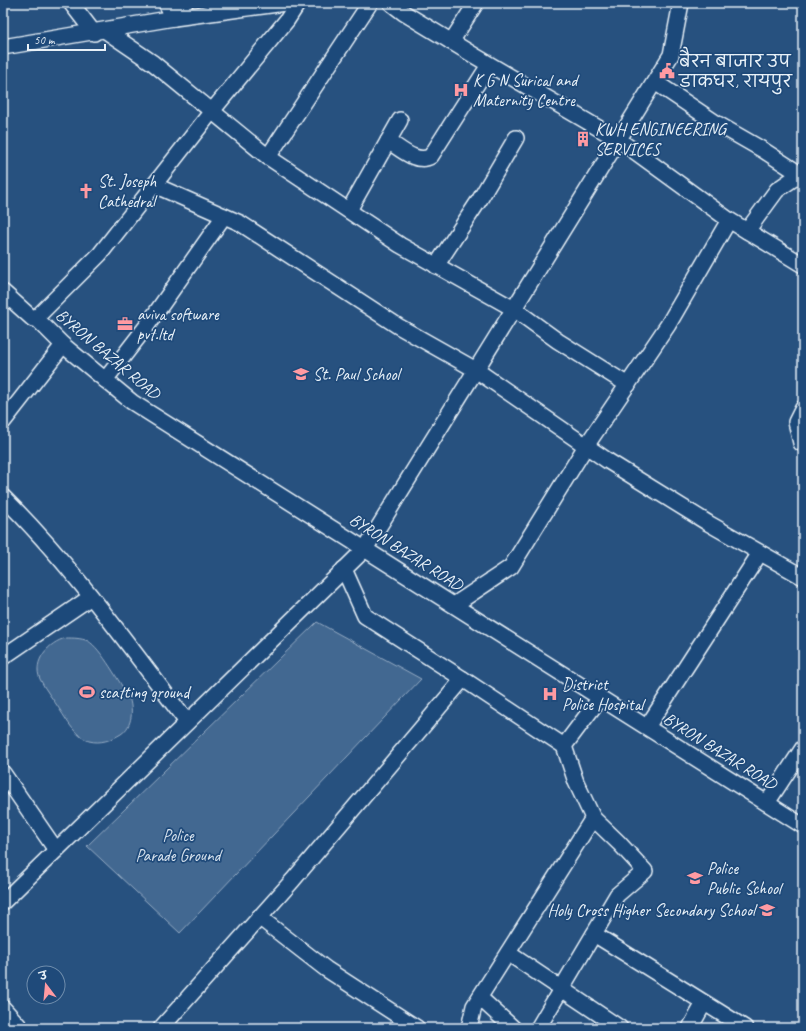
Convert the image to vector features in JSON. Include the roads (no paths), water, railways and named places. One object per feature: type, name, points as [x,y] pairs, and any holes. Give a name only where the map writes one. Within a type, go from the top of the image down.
[{"type":"street","points":[[71,3],[100,32],[153,63],[268,157],[400,245],[514,309],[571,350],[628,385]]},
{"type":"street","points":[[166,3],[174,18]]},
{"type":"street","points":[[174,18],[185,3]]},
{"type":"street","points":[[3,47],[100,32],[174,18],[285,3]]},
{"type":"street","points":[[36,318],[100,254],[212,111],[287,20],[298,3]]},
{"type":"street","points":[[268,157],[370,3]]},
{"type":"street","points":[[391,3],[404,13],[452,42],[619,140],[729,220],[803,265]]},
{"type":"street","points":[[452,42],[476,3]]},
{"type":"street","points":[[3,902],[365,549],[671,55],[681,3]]},
{"type":"street","points":[[388,141],[420,159],[426,159],[431,156],[489,64]]},
{"type":"street","points":[[655,82],[802,174],[777,190],[748,231]]},
{"type":"street","points":[[349,210],[400,120]]},
{"type":"street","points":[[436,266],[480,199],[516,138]]},
{"type":"street","points":[[154,185],[240,224],[398,326],[476,370],[586,446],[708,523],[803,578]]},
{"type":"street","points":[[105,380],[146,327],[224,216]]},
{"type":"street","points":[[454,605],[511,567],[586,446],[668,325],[729,220]]},
{"type":"street","name":"BYRON BAZAR ROAD","points":[[3,292],[33,319],[36,318],[63,345],[132,402],[803,826]]},
{"type":"street","points":[[3,422],[63,345]]},
{"type":"street","points":[[803,408],[796,422],[801,443],[803,444]]},
{"type":"street","points":[[3,497],[34,528],[91,597],[187,722]]},
{"type":"street","points":[[647,727],[760,553]]},
{"type":"street","points":[[344,569],[364,616],[564,746],[576,782],[592,818],[619,843],[645,871],[617,895],[538,1028]]},
{"type":"street","points":[[3,657],[91,597]]},
{"type":"street","points":[[161,1028],[259,917],[463,679]]},
{"type":"street","points":[[564,746],[600,698]]},
{"type":"street","points":[[767,803],[803,748]]},
{"type":"street","points":[[3,772],[56,850]]},
{"type":"street","points":[[468,1028],[474,1006],[592,818]]},
{"type":"street","points":[[259,917],[326,969],[417,1028]]},
{"type":"street","points":[[594,934],[745,1028]]},
{"type":"street","points":[[508,954],[620,1028]]},
{"type":"street","points":[[480,998],[513,1028]]},
{"type":"street","points":[[690,1028],[704,1003]]},
{"type":"street","points":[[3,1008],[21,1028]]},
{"type":"place","name":"बैरन बाजार उप डाकघर, रायपुर","points":[[667,71]]},
{"type":"place","name":"K G N Surical and Maternity Centre","points":[[461,90]]},
{"type":"place","name":"KWH ENGINEERING SERVICES","points":[[583,139]]},
{"type":"place","name":"St. Joseph Cathedral","points":[[86,191]]},
{"type":"place","name":"aviva software pvt.ltd","points":[[125,324]]},
{"type":"place","name":"St. Paul School","points":[[301,374]]},
{"type":"place","name":"scatting ground","points":[[87,692]]},
{"type":"place","name":"District Police Hospital","points":[[550,694]]},
{"type":"place","name":"Police Public School","points":[[695,878]]},
{"type":"place","name":"Holy Cross Higher Secondary School","points":[[767,910]]},
{"type":"park label","name":"Police Parade Ground","points":[[178,845]]}]
